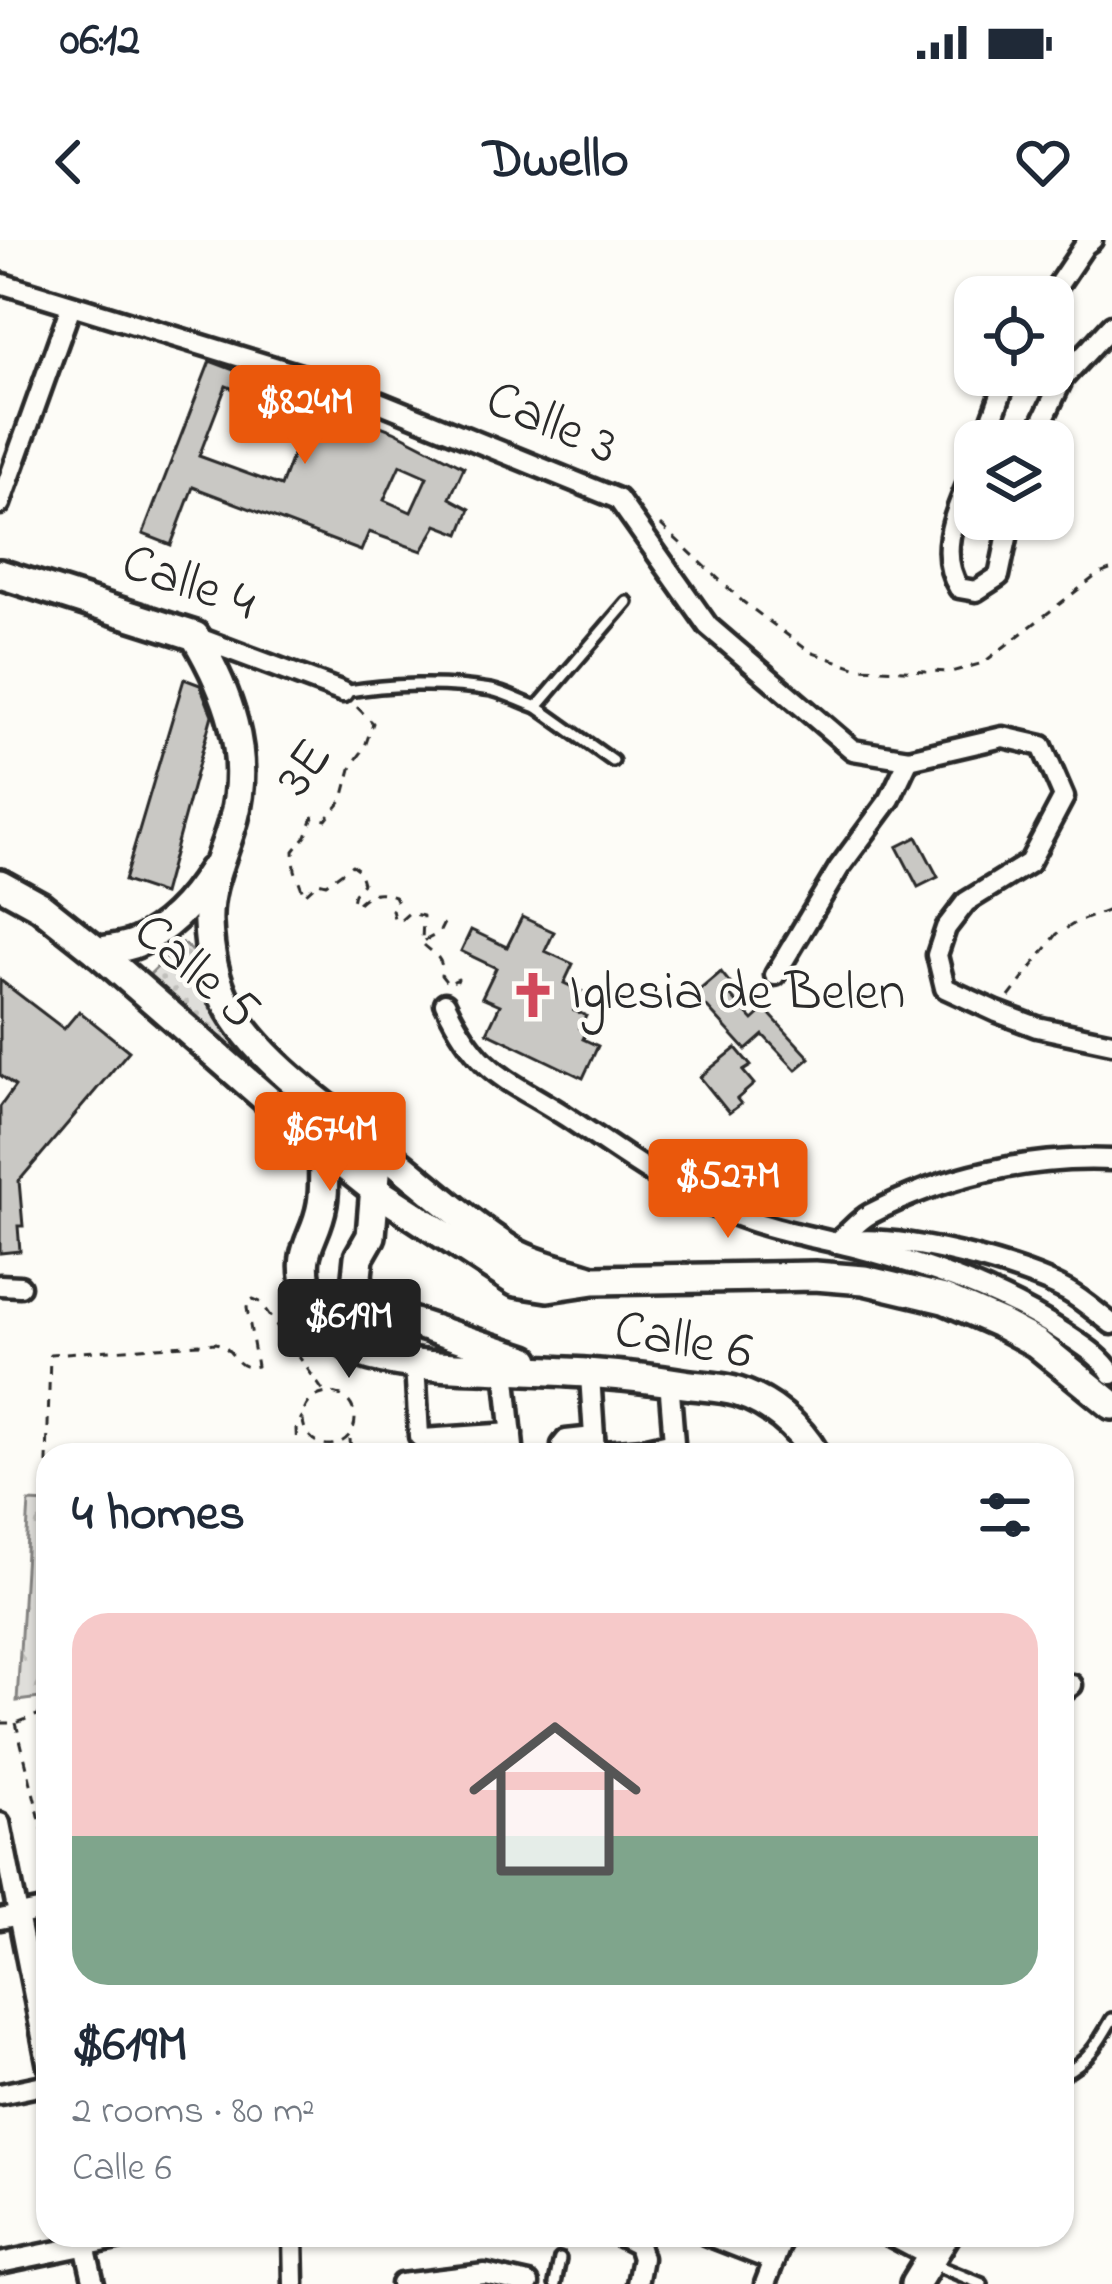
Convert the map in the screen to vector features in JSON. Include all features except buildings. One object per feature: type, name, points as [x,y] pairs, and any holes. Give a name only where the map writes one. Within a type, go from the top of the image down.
[{"type":"main road","name":"Calle 4","points":[[0,574],[195,637]]},
{"type":"main road","points":[[98,952],[135,944],[169,922],[197,894],[218,861],[235,816],[240,770],[235,723],[220,679],[195,637]]},
{"type":"main road","name":"Calle 5","points":[[218,861],[207,916],[210,954],[225,1001],[265,1054],[516,1254],[594,1280]]},
{"type":"main road","name":"Calle 5","points":[[0,884],[40,906],[98,952],[375,1190],[516,1282],[548,1287],[594,1280],[815,1276],[864,1280],[944,1300],[999,1323],[1036,1343],[1111,1402]]},
{"type":"main road","name":"Calle 6","points":[[379,1148],[370,1236],[359,1257],[357,1276],[375,1310],[580,1374]]},
{"type":"main road","name":"Calle 6","points":[[324,1149],[322,1207],[306,1247],[304,1267],[315,1309],[338,1337],[368,1355],[415,1363],[669,1380],[742,1394],[778,1413],[808,1443]]},
{"type":"main road","points":[[322,1207],[416,1178]]},
{"type":"main road","points":[[370,1236],[426,1224]]},
{"type":"street","points":[[1064,276],[1092,240]]},
{"type":"street","name":"Calle 3","points":[[0,283],[349,390],[618,500],[708,626],[853,750],[909,759]]},
{"type":"street","points":[[0,504],[71,306]]},
{"type":"street","points":[[1043,420],[1064,378],[1112,325]]},
{"type":"street","points":[[954,524],[946,546],[950,574],[959,588],[976,591],[999,576],[1007,540]]},
{"type":"street","name":"Calle 4","points":[[195,637],[343,692]]},
{"type":"street","points":[[775,975],[839,868],[890,799],[909,759],[1003,737],[1042,746],[1064,796],[1029,863],[966,902],[946,928],[937,955],[945,988],[1037,1027],[1112,1043]]},
{"type":"street","points":[[445,1003],[460,1034],[484,1065],[693,1197],[732,1215],[944,1274],[1018,1304],[1095,1354],[1112,1374]]},
{"type":"street","points":[[835,1244],[864,1216],[928,1189],[1027,1162],[1112,1160]]},
{"type":"street","points":[[835,1244],[873,1239],[999,1263],[1067,1291],[1112,1324]]},
{"type":"street","points":[[415,1363],[419,1436],[452,1443]]},
{"type":"street","points":[[500,1443],[512,1440],[506,1369]]},
{"type":"street","points":[[580,1374],[595,1443]]},
{"type":"street","points":[[669,1380],[671,1443]]},
{"type":"street","points":[[0,1823],[9,1917],[36,1985]]},
{"type":"street","points":[[0,2094],[36,2086]]},
{"type":"street","points":[[0,2263],[58,2247]]},
{"type":"street","points":[[86,2247],[94,2284]]},
{"type":"street","points":[[293,2247],[294,2284]]},
{"type":"street","points":[[637,2284],[642,2258],[639,2247]]},
{"type":"street","points":[[738,2247],[774,2261]]},
{"type":"street","points":[[765,2284],[779,2247]]},
{"type":"street","points":[[401,2284],[485,2274],[529,2284]]},
{"type":"lane","points":[[537,707],[627,602]]},
{"type":"lane","points":[[343,692],[426,687],[494,691],[537,707],[614,761]]},
{"type":"lane","points":[[1074,2068],[1089,2056],[1112,2019]]},
{"type":"lane","points":[[555,2284],[560,2259]]},
{"type":"lane","points":[[930,2259],[982,2284]]},
{"type":"path","points":[[653,521],[669,530],[742,601],[810,652],[858,668],[951,672],[983,663],[1097,575],[1112,569]]},
{"type":"path","name":"3E","points":[[343,692],[373,723],[352,765],[344,799],[326,820],[313,817],[294,851],[296,870],[304,895],[317,882],[326,884],[352,865],[363,883],[350,900],[357,904],[378,892],[394,896],[398,902],[392,910],[394,918],[400,920],[409,913],[423,916],[422,942]]},
{"type":"path","points":[[997,1012],[1057,934],[1112,909]]},
{"type":"path","points":[[445,920],[440,933],[422,942],[440,958],[441,975],[448,984],[458,979],[445,1003]]},
{"type":"path","points":[[48,1443],[50,1354],[216,1343],[228,1346],[241,1365],[257,1366],[247,1308],[253,1299],[260,1302],[324,1392]]},
{"type":"path","points":[[296,1443],[296,1428],[309,1402],[324,1392],[340,1394],[353,1405],[357,1423],[339,1443]]},
{"type":"path","points":[[302,1416],[314,1441],[322,1443]]},
{"type":"path","points":[[350,1436],[350,1443]]},
{"type":"path","points":[[0,1724],[36,1716]]},
{"type":"path","points":[[16,1723],[36,1804]]},
{"type":"green space","points":[[182,943],[204,960],[204,987],[216,1012],[353,1142],[341,1157],[143,981]]},
{"type":"green space","points":[[29,1502],[36,1502],[36,1699],[17,1701]]},
{"type":"place","name":"Iglesia de Belen","points":[[533,995]]}]
